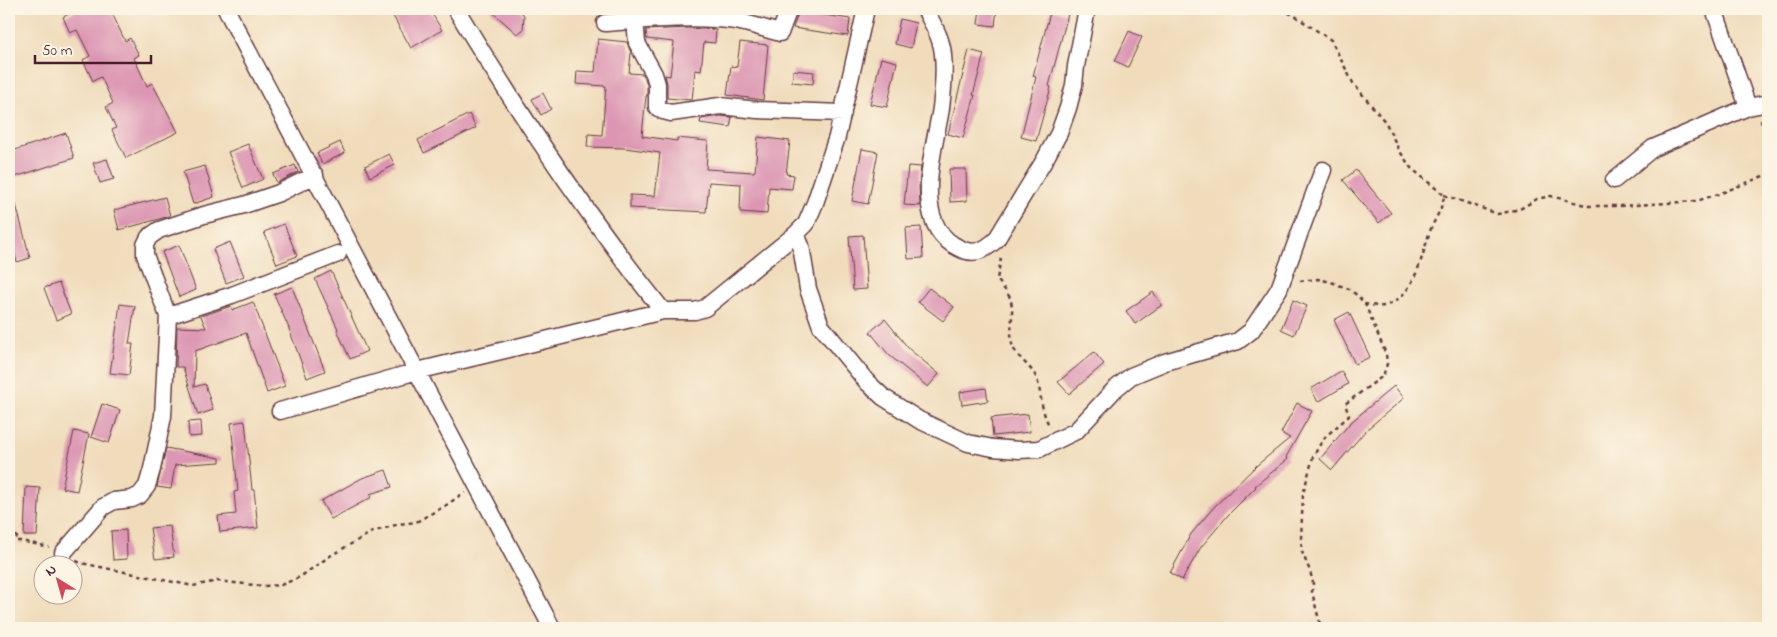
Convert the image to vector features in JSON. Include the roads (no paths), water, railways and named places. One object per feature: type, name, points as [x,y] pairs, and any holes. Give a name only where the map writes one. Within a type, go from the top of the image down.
[{"type":"street","points":[[226,9],[480,488],[552,628]]},
{"type":"street","points":[[456,9],[494,72],[552,158],[627,266],[663,311]]},
{"type":"street","points":[[605,23],[635,20],[714,19],[743,23],[780,33],[789,9]]},
{"type":"street","points":[[280,411],[418,371],[663,311],[695,311],[705,308],[806,224],[815,202],[843,113],[866,9]]},
{"type":"street","points":[[925,9],[941,43],[943,55],[941,108],[929,178],[930,196],[936,226],[941,235],[950,244],[971,252],[986,250],[996,240],[1059,133],[1074,85],[1087,9]]},
{"type":"street","points":[[1714,9],[1748,107]]},
{"type":"street","points":[[635,20],[637,43],[654,74],[657,84],[657,107],[663,111],[671,113],[720,106],[757,110],[843,113]]},
{"type":"street","points":[[1614,180],[1653,148],[1748,107],[1768,103]]},
{"type":"street","points":[[796,234],[801,246],[808,289],[820,326],[882,397],[919,420],[968,442],[993,448],[1040,449],[1076,431],[1115,389],[1131,376],[1165,362],[1238,341],[1251,331],[1278,289],[1323,170]]},
{"type":"street","points":[[63,553],[103,507],[114,501],[132,499],[140,495],[147,486],[152,469],[163,416],[168,316],[145,255],[145,245],[149,237],[159,230],[280,193],[315,175]]},
{"type":"street","points":[[168,316],[232,295],[338,254]]}]
